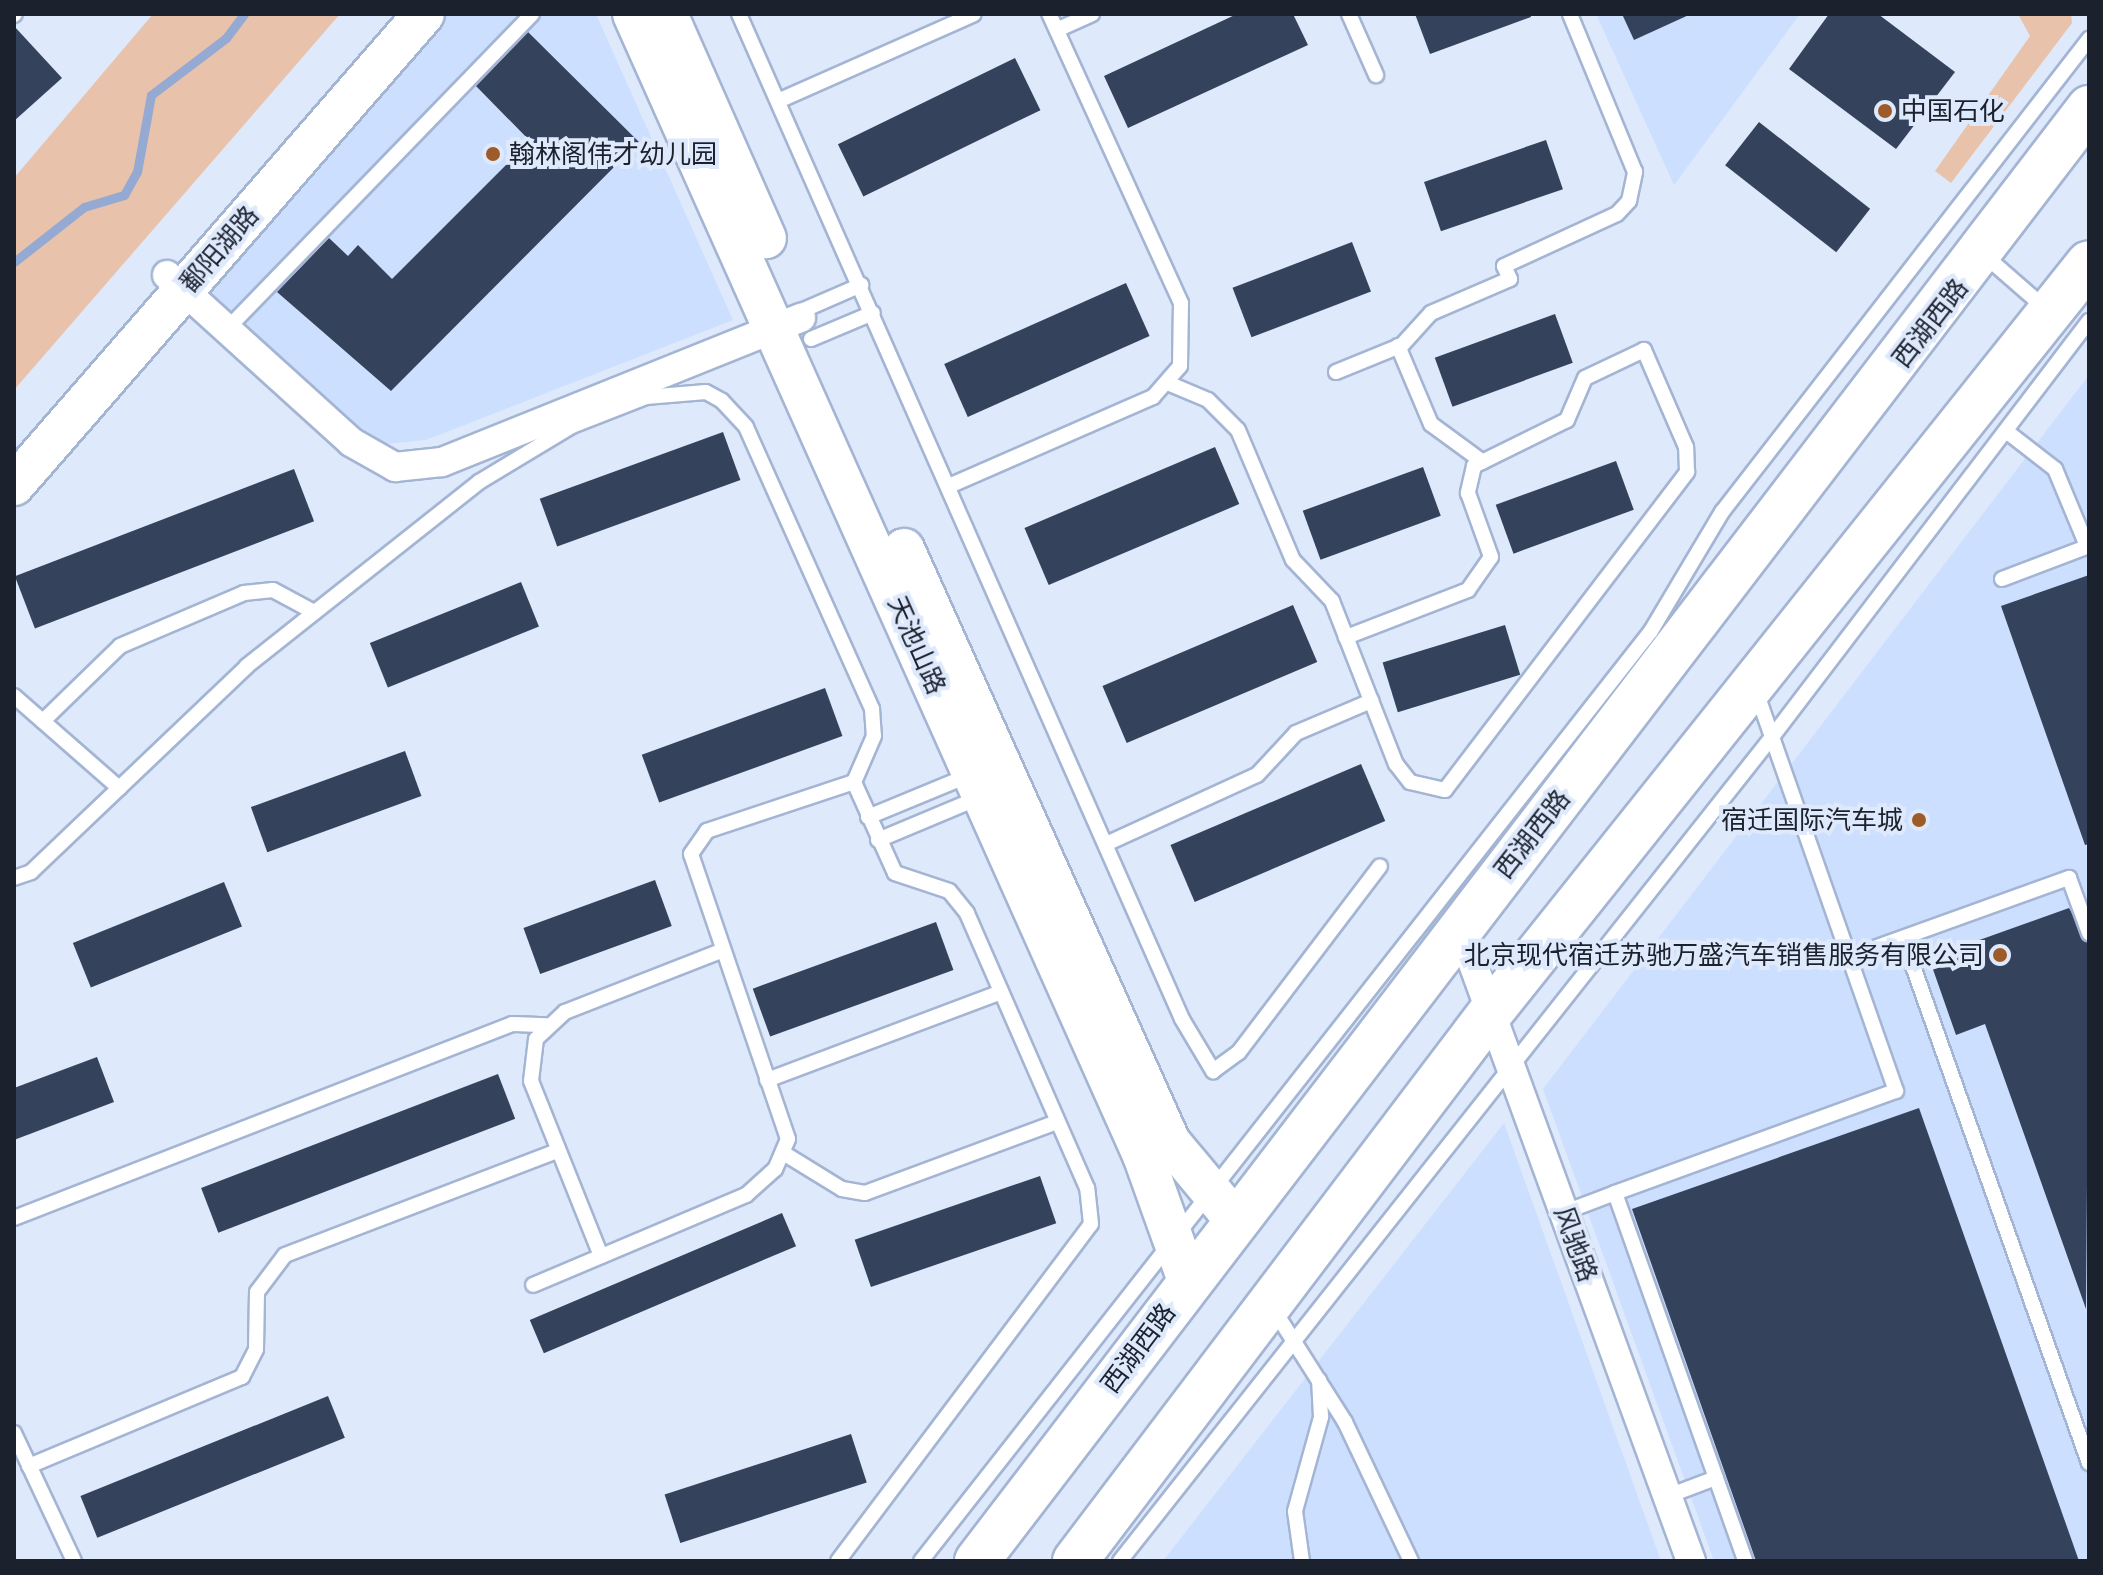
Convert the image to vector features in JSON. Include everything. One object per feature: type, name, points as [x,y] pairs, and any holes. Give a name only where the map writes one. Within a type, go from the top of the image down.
[{"type":"main road","name":"西湖西路","points":[[977,1561],[1182,1261],[1223,1208],[1460,928],[1983,254],[2089,108]]},
{"type":"main road","points":[[1075,1561],[1491,1012],[1753,683],[2069,316],[2089,263]]},
{"type":"street","name":"鄱阳湖路","points":[[14,485],[175,282],[395,14]]},
{"type":"street","name":"鄱阳湖路","points":[[14,453],[424,14]]},
{"type":"street","name":"天池山路","points":[[633,14],[797,324]]},
{"type":"street","name":"天池山路","points":[[667,14],[992,779],[1182,1261]]},
{"type":"street","points":[[175,282],[351,442],[395,467],[417,467],[797,324]]},
{"type":"street","name":"天池山路","points":[[992,779],[1170,1142],[1223,1208]]},
{"type":"street","name":"风驰路","points":[[1460,928],[1691,1561]]},
{"type":"lane","points":[[227,329],[532,14]]},
{"type":"lane","points":[[739,14],[1182,1019],[1213,1071],[1239,1052],[1380,866]]},
{"type":"lane","points":[[778,101],[974,14]]},
{"type":"lane","points":[[949,486],[1170,384],[1184,346],[1181,303],[1061,28],[1049,14]]},
{"type":"lane","points":[[1061,28],[1092,14]]},
{"type":"lane","points":[[1349,14],[1376,75]]},
{"type":"lane","points":[[1336,372],[1398,346],[1431,313],[1510,279],[1504,266],[1617,214],[1629,201],[1635,172],[1570,14]]},
{"type":"lane","points":[[1223,1208],[1651,631],[1722,512],[2089,39]]},
{"type":"lane","points":[[1120,1561],[1772,737],[2006,431],[2069,316],[1983,254]]},
{"type":"lane","points":[[797,324],[861,285]]},
{"type":"lane","points":[[797,324],[873,313]]},
{"type":"lane","points":[[1398,346],[1431,424],[1483,462]]},
{"type":"lane","points":[[1170,384],[1208,400],[1238,430],[1293,560],[1324,585],[1371,701],[1410,782],[1445,790],[1687,472],[1686,447],[1644,350],[1585,378],[1567,420],[1483,462],[1468,478],[1491,557],[1483,574],[1468,590],[1346,637]]},
{"type":"lane","points":[[14,878],[31,872],[314,612],[479,482],[572,426],[646,397],[706,392],[746,427],[872,709],[874,736],[854,782],[878,840],[895,873],[931,882],[960,901],[1091,1207],[1082,1243],[838,1561]]},
{"type":"lane","points":[[2002,579],[2088,546],[2055,469],[2006,431]]},
{"type":"lane","points":[[43,721],[120,646],[244,593],[273,590],[314,612]]},
{"type":"lane","points":[[1565,1212],[1896,1091],[1753,683]]},
{"type":"lane","points":[[14,696],[119,788]]},
{"type":"lane","points":[[1106,844],[1257,775],[1296,733],[1371,701]]},
{"type":"lane","points":[[868,817],[992,779]]},
{"type":"lane","points":[[878,840],[992,779]]},
{"type":"lane","points":[[533,1285],[746,1195],[785,1154],[788,1139],[690,866],[698,840],[854,782]]},
{"type":"lane","points":[[1849,957],[2069,878],[2089,933]]},
{"type":"lane","points":[[1903,938],[2089,1463]]},
{"type":"lane","points":[[14,1218],[512,1024],[546,1025],[721,951]]},
{"type":"lane","points":[[767,1080],[1001,992]]},
{"type":"lane","points":[[546,1025],[530,1059],[531,1081],[601,1256]]},
{"type":"lane","points":[[785,1154],[842,1189],[865,1193],[1057,1122]]},
{"type":"lane","points":[[29,1466],[242,1377],[256,1349],[257,1292],[285,1255],[558,1151]]},
{"type":"lane","points":[[1615,1193],[1745,1561]]},
{"type":"lane","points":[[921,1561],[1182,1261]]},
{"type":"lane","points":[[1270,1304],[1319,1376],[1411,1561]]},
{"type":"lane","points":[[1302,1561],[1295,1511],[1321,1417],[1319,1376]]},
{"type":"lane","points":[[14,1433],[74,1561]]},
{"type":"lane","points":[[1668,1496],[1716,1478]]},
{"type":"shaded area","points":[[153,14],[340,14],[14,390],[14,178]]},
{"type":"shaded area","name":"翰林阁伟才幼儿园","points":[[447,14],[596,14],[733,320],[426,440],[385,444],[366,438],[209,294]]},
{"type":"shaded area","points":[[1596,14],[1800,14],[1674,185]]},
{"type":"shaded area","points":[[2018,14],[2071,14],[2072,23],[1951,183],[1935,171],[2030,36]]},
{"type":"shaded area","name":"宿迁国际汽车城","points":[[2089,375],[2089,1561],[1714,1561],[1543,1089]]},
{"type":"shaded area","points":[[1504,1123],[1661,1561],[1163,1561]]},
{"type":"building","points":[[1237,14],[1293,14],[1308,45],[1128,128],[1104,76]]},
{"type":"building","points":[[1415,14],[1530,14],[1531,17],[1430,54]]},
{"type":"building","points":[[1622,14],[1691,14],[1634,40]]},
{"type":"building","name":"中国石化","points":[[1829,14],[1878,14],[1955,72],[1896,149],[1789,69]]},
{"type":"building","points":[[14,26],[62,78],[14,121]]},
{"type":"building","points":[[528,32],[639,142],[391,391],[277,292],[329,238],[348,256],[358,245],[392,279],[530,141],[476,86]]},
{"type":"building","points":[[1015,58],[1040,110],[863,196],[838,144]]},
{"type":"building","points":[[1759,122],[1870,209],[1836,252],[1725,165]]},
{"type":"building","points":[[1546,140],[1563,189],[1441,231],[1424,182]]},
{"type":"building","points":[[1352,242],[1371,291],[1251,337],[1233,288]]},
{"type":"building","points":[[1126,283],[1150,336],[968,417],[944,364]]},
{"type":"building","points":[[1555,314],[1573,363],[1453,407],[1435,358]]},
{"type":"building","points":[[723,432],[740,480],[557,547],[540,499]]},
{"type":"building","points":[[1215,447],[1239,504],[1049,585],[1024,528]]},
{"type":"building","points":[[1616,461],[1634,510],[1514,554],[1496,505]]},
{"type":"building","points":[[1423,467],[1441,516],[1321,560],[1303,511]]},
{"type":"building","points":[[294,469],[314,521],[35,628],[15,576]]},
{"type":"building","points":[[2089,575],[2089,844],[2085,845],[2001,606]]},
{"type":"building","points":[[521,582],[539,627],[388,688],[370,643]]},
{"type":"building","points":[[1293,605],[1317,662],[1127,743],[1102,686]]},
{"type":"building","points":[[1505,625],[1520,675],[1398,712],[1383,662]]},
{"type":"building","points":[[825,688],[842,736],[659,803],[642,755]]},
{"type":"building","points":[[405,751],[421,796],[267,852],[251,807]]},
{"type":"building","points":[[1361,764],[1385,821],[1195,902],[1170,845]]},
{"type":"building","points":[[655,880],[672,926],[540,974],[523,928]]},
{"type":"building","points":[[224,882],[242,927],[91,988],[73,943]]},
{"type":"building","points":[[2069,908],[2089,943],[2086,1309],[1985,1024],[1956,1035],[1929,958]]},
{"type":"building","points":[[936,922],[953,970],[770,1037],[753,989]]},
{"type":"building","points":[[97,1057],[114,1102],[14,1140],[14,1088]]},
{"type":"building","points":[[498,1074],[515,1119],[218,1233],[201,1188]]},
{"type":"building","points":[[1919,1108],[2079,1561],[1756,1561],[1632,1209]]},
{"type":"building","points":[[1040,1176],[1056,1223],[871,1287],[855,1240]]},
{"type":"building","points":[[782,1213],[796,1246],[544,1353],[530,1320]]},
{"type":"building","points":[[328,1396],[345,1438],[97,1538],[80,1496]]},
{"type":"building","points":[[851,1434],[867,1483],[680,1543],[665,1495]]},
{"type":"waterway","points":[[14,262],[84,207],[124,195],[137,172],[151,95],[226,38],[244,14]]},
{"type":"place","name":"中国石化","points":[[1885,111]]},
{"type":"place","name":"翰林阁伟才幼儿园","points":[[493,154]]},
{"type":"place","name":"宿迁国际汽车城","points":[[1919,820]]},
{"type":"place","name":"北京现代宿迁苏驰万盛汽车销售服务有限公司","points":[[2000,955]]}]
